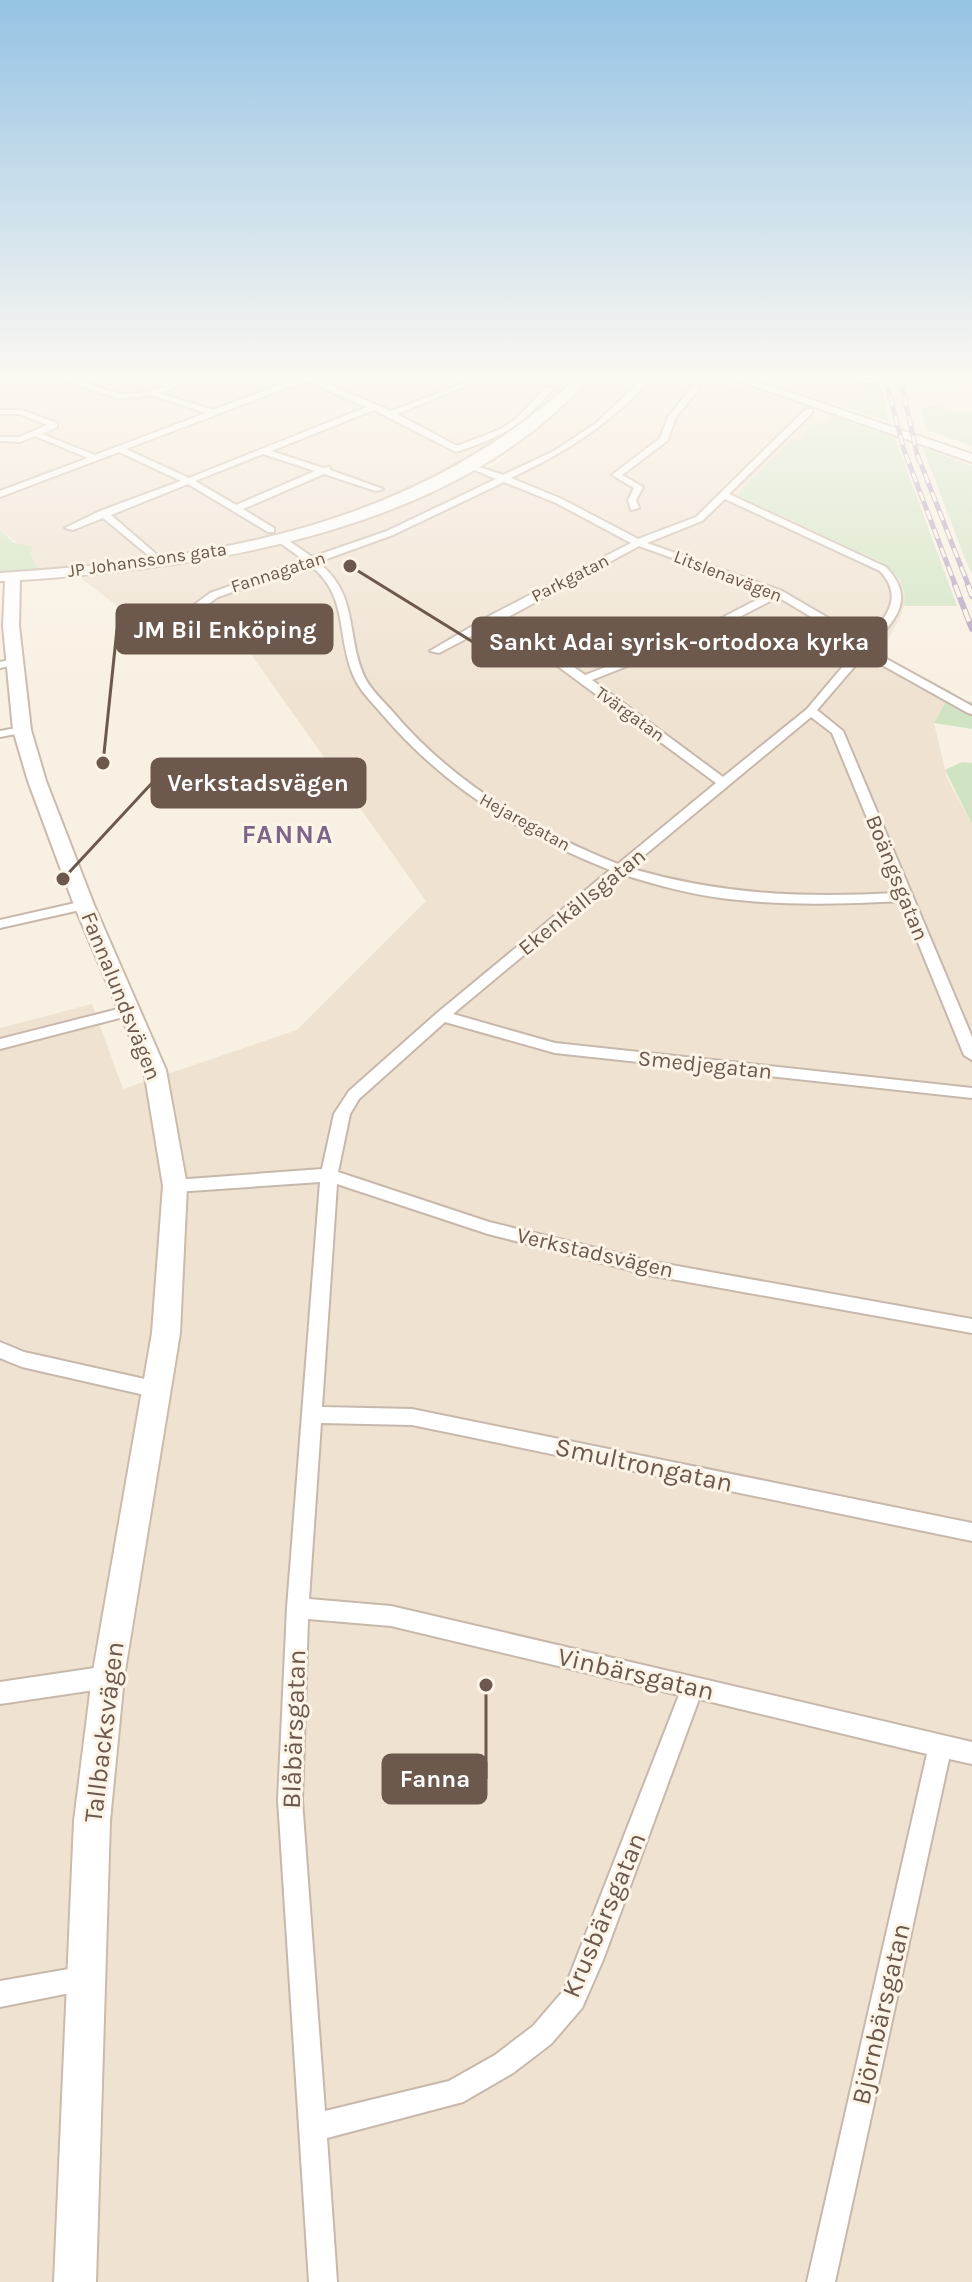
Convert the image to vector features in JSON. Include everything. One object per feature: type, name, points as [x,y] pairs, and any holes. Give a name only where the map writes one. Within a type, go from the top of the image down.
[{"type":"street","points":[[0,494],[28,483]]},
{"type":"street","points":[[70,528],[182,483]]},
{"type":"street","name":"Hejaregatan","points":[[194,483],[238,508],[314,560],[337,588],[343,603],[360,678],[428,759],[488,805],[594,859],[677,885],[728,895],[797,900],[903,897]]},
{"type":"street","points":[[238,508],[294,483]]},
{"type":"street","points":[[365,483],[379,489]]},
{"type":"street","name":"JP Johanssons gata","points":[[6,577],[160,562],[392,502],[431,483]]},
{"type":"street","name":"Fannagatan","points":[[159,635],[214,595],[390,533],[495,483]]},
{"type":"street","name":"Litslenavägen","points":[[516,483],[559,501],[638,543],[778,593],[869,647],[879,659],[972,711]]},
{"type":"street","points":[[632,483],[639,487],[632,500],[634,508]]},
{"type":"street","name":"Parkgatan","points":[[435,651],[638,543],[699,519],[738,483]]},
{"type":"street","name":"Ekenkällsgatan","points":[[329,1175],[342,1114],[354,1095],[442,1016],[811,711],[869,647],[896,607],[894,581],[883,569],[726,496]]},
{"type":"street","points":[[103,513],[160,562]]},
{"type":"street","name":"Fannalundsvägen","points":[[6,577],[11,626],[7,664],[22,730],[37,781],[84,905],[155,1070],[175,1186]]},
{"type":"street","points":[[689,639],[778,593]]},
{"type":"street","name":"Tvärgatan","points":[[497,616],[725,784]]},
{"type":"street","points":[[583,680],[646,655]]},
{"type":"street","name":"Boängsgatan","points":[[811,711],[837,731],[903,897],[972,1055]]},
{"type":"street","points":[[0,734],[22,730]]},
{"type":"street","points":[[0,924],[84,905]]},
{"type":"street","points":[[0,1044],[130,1011]]},
{"type":"street","name":"Smedjegatan","points":[[442,1016],[555,1048],[972,1093]]},
{"type":"street","name":"Verkstadsvägen","points":[[175,1186],[329,1175],[488,1228],[649,1268],[972,1326]]},
{"type":"street","name":"Blåbärsgatan","points":[[323,2282],[290,1800],[298,1608],[315,1415],[329,1175]]},
{"type":"street","name":"Tallbacksvägen","points":[[75,2282],[92,1821],[108,1677],[158,1390],[170,1287],[175,1186]]},
{"type":"street","points":[[0,1350],[22,1359],[158,1390]]},
{"type":"street","name":"Smultrongatan","points":[[315,1415],[412,1417],[972,1532]]},
{"type":"street","name":"Vinbärsgatan","points":[[298,1608],[391,1616],[972,1753]]},
{"type":"street","points":[[0,1693],[108,1677]]},
{"type":"street","name":"Krusbärsgatan","points":[[312,2128],[454,2093],[504,2064],[550,2026],[573,1999],[590,1960],[693,1687]]},
{"type":"street","name":"Björnbärsgatan","points":[[821,2282],[940,1746]]},
{"type":"street","points":[[0,1994],[86,1979]]},
{"type":"shaded area","points":[[0,483],[427,483],[389,501],[276,534],[161,556],[38,569],[31,553],[0,530]]},
{"type":"shaded area","name":"FANNA","points":[[454,483],[751,483],[737,495],[863,553],[897,573],[904,586],[905,601],[902,614],[880,654],[951,691],[934,723],[947,778],[972,824],[972,2282],[0,2282],[0,1028],[92,1004],[123,1089],[297,1030],[426,901],[248,650],[151,632],[81,578],[165,568],[276,547],[400,508]]},
{"type":"green space","points":[[748,483],[912,483],[957,606],[904,606],[900,580],[881,562],[737,495]]},
{"type":"green space","points":[[936,483],[972,483],[972,574]]},
{"type":"green space","points":[[0,530],[14,543],[32,546],[31,554],[38,569],[0,572]]},
{"type":"green space","points":[[947,699],[972,702],[972,729],[934,723]]},
{"type":"green space","points":[[962,762],[972,763],[972,824],[945,770]]},
{"type":"railway","points":[[917,483],[956,587]]},
{"type":"railway","points":[[929,483],[969,587]]},
{"type":"railway","points":[[955,585],[972,629]]},
{"type":"railway","points":[[968,585],[972,596]]},
{"type":"place","name":"Sankt Adai syrisk-ortodoxa kyrka","points":[[350,566]]},
{"type":"place","name":"JM Bil Enköping","points":[[103,763]]},
{"type":"place","name":"Verkstadsvägen","points":[[63,879]]},
{"type":"place","name":"Fanna","points":[[486,1685]]},
{"type":"district","name":"FANNA","points":[[288,834]]}]
